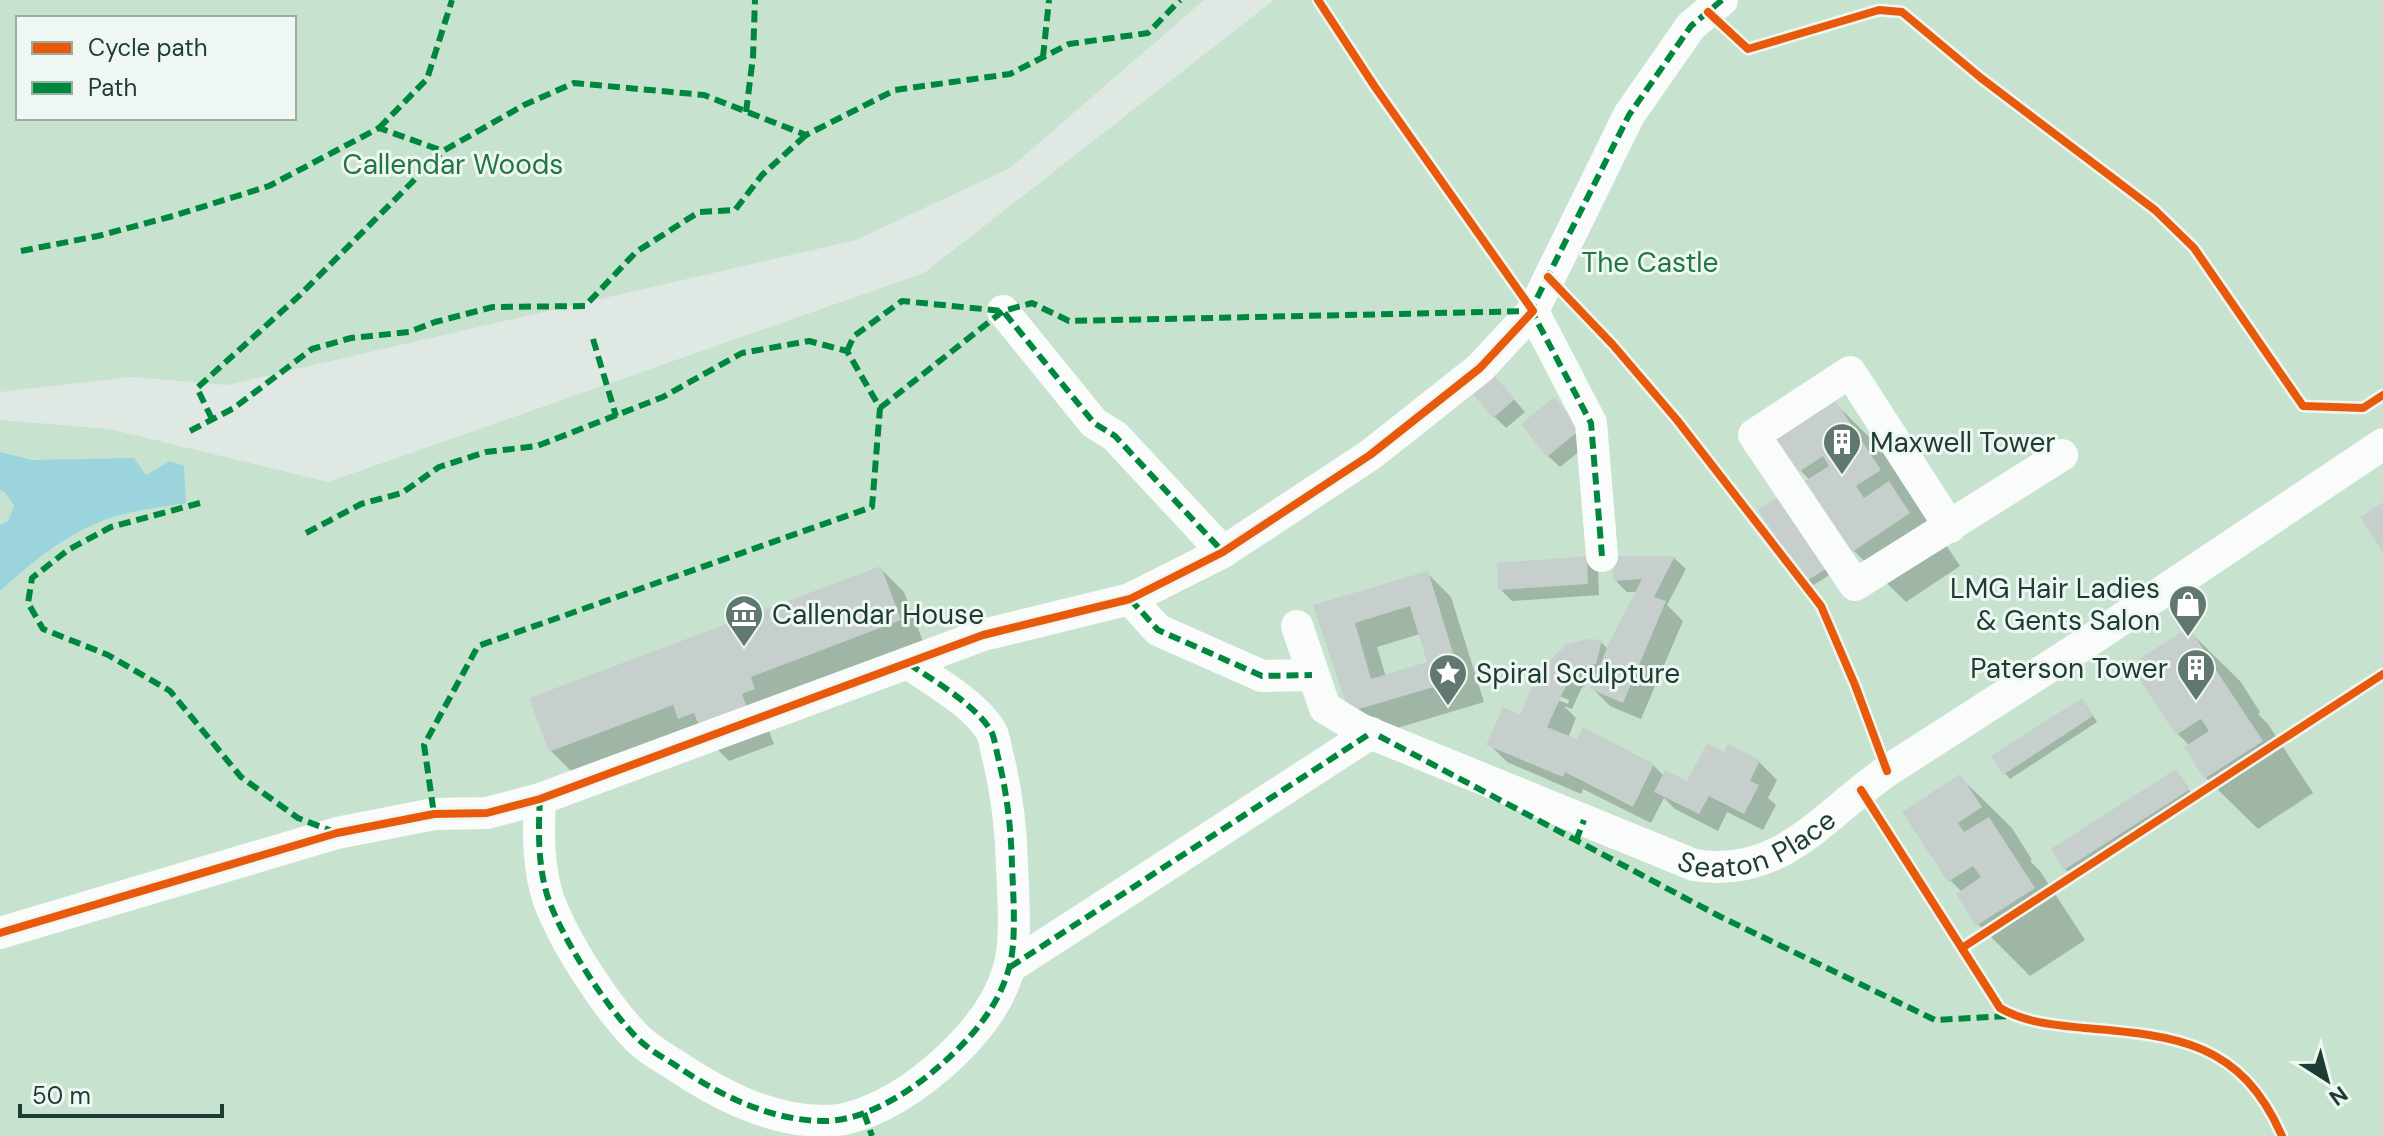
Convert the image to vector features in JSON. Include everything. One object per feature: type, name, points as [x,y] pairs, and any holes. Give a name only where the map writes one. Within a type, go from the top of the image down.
[{"type":"street","points":[[0,933],[337,833],[434,814],[487,813],[540,799],[983,635],[1130,599],[1223,552],[1370,455],[1480,368],[1533,311],[1629,115],[1691,26],[1722,0]]},
{"type":"street","points":[[1003,311],[1094,423],[1115,436],[1223,552]]},
{"type":"street","points":[[1533,311],[1591,423],[1602,556]]},
{"type":"street","points":[[1950,527],[1850,372],[1754,435],[1855,585],[1950,527],[2062,455]]},
{"type":"street","name":"Seaton Place","points":[[1297,626],[1325,708],[1371,733],[1694,865],[1713,868],[1758,862],[1804,840],[1887,771],[2083,645],[2383,444]]},
{"type":"street","points":[[1130,599],[1158,630],[1262,676],[1312,675]]},
{"type":"street","points":[[540,799],[538,843],[549,900],[576,953],[613,1010],[640,1041],[700,1082],[747,1106],[790,1117],[868,1125],[965,1045],[982,1023],[1010,967],[1014,909],[1012,836],[1006,789],[992,733],[967,705],[909,664]]},
{"type":"street","points":[[1010,967],[1371,733]]},
{"type":"green space","name":"Callendar Woods","points":[[0,0],[1204,0],[1010,168],[856,240],[227,385],[131,377],[0,392]]},
{"type":"green space","name":"The Castle","points":[[1274,0],[2383,0],[2383,1136],[0,1136],[0,420],[110,429],[328,482],[924,273]]},
{"type":"water","points":[[0,452],[32,460],[134,458],[146,475],[170,461],[184,466],[186,503],[131,512],[82,530],[53,548],[0,591],[0,525],[8,521],[14,506],[5,492],[0,490]]},
{"type":"building","points":[[1492,373],[1515,399],[1493,418],[1471,392]]},
{"type":"building","points":[[1554,397],[1581,429],[1547,457],[1521,424]]},
{"type":"building","name":"Maxwell Tower","points":[[1835,400],[1881,470],[1856,486],[1864,498],[1889,481],[1910,513],[1852,552],[1805,481],[1829,466],[1823,456],[1799,472],[1777,439]]},
{"type":"building","points":[[1780,496],[1827,568],[1805,582],[1758,510]]},
{"type":"building","points":[[2383,502],[2383,552],[2360,517]]},
{"type":"building","points":[[1587,556],[1588,584],[1498,590],[1497,563]]},
{"type":"building","points":[[1613,556],[1675,556],[1654,597],[1666,601],[1623,703],[1590,689],[1609,643],[1642,579],[1613,581]]},
{"type":"building","name":"Callendar House","points":[[881,566],[901,620],[751,677],[755,689],[742,694],[752,720],[704,738],[694,713],[678,719],[673,705],[549,752],[529,698]]},
{"type":"building","points":[[1428,571],[1461,679],[1349,712],[1313,605]],"holes":[[[1410,606],[1427,662],[1371,679],[1355,623]]]},
{"type":"building","name":"Paterson Tower","points":[[2189,627],[2210,660],[2186,676],[2192,686],[2216,670],[2263,741],[2204,779],[2184,747],[2209,731],[2201,719],[2176,735],[2130,665]]},
{"type":"building","points":[[1587,639],[1602,640],[1596,664],[1581,667],[1570,677],[1547,727],[1577,739],[1583,727],[1654,764],[1633,807],[1565,772],[1563,777],[1486,745],[1503,707],[1520,715],[1532,687],[1536,688],[1550,660],[1567,644]]},
{"type":"building","points":[[2082,698],[2093,716],[2003,775],[1991,756]]},
{"type":"building","points":[[1707,743],[1724,752],[1728,744],[1760,760],[1750,781],[1759,785],[1744,814],[1709,796],[1699,814],[1654,792],[1665,770],[1687,781]]},
{"type":"building","points":[[2176,769],[2189,790],[2064,870],[2051,849]]},
{"type":"building","points":[[1960,774],[1982,807],[1958,823],[1964,832],[1989,817],[2035,888],[1976,926],[1956,894],[1981,877],[1973,866],[1948,882],[1902,812]]},
{"type":"marked path","points":[[379,128],[427,79],[452,0]]},
{"type":"marked path","points":[[746,112],[753,57],[755,0]]},
{"type":"marked path","points":[[1043,57],[1049,0]]},
{"type":"marked path","points":[[212,419],[197,388],[300,295],[443,151],[524,105],[574,83],[704,95],[806,135],[895,90],[1010,74],[1069,44],[1148,33],[1180,0]]},
{"type":"marked path","points":[[1529,314],[1629,115],[1691,26],[1722,0]]},
{"type":"marked path","points":[[21,251],[98,236],[269,186],[379,128],[443,151]]},
{"type":"marked path","points":[[190,431],[234,408],[312,349],[351,338],[409,332],[493,307],[585,306],[636,252],[699,212],[735,210],[762,175],[806,135]]},
{"type":"marked path","points":[[847,351],[854,336],[902,301],[1003,311],[1094,423],[1115,436],[1223,552]]},
{"type":"marked path","points":[[880,408],[1003,311],[1032,303],[1069,321],[1533,311]]},
{"type":"marked path","points":[[1530,308],[1591,423],[1602,556]]},
{"type":"marked path","points":[[593,339],[616,416]]},
{"type":"marked path","points":[[306,533],[361,504],[402,493],[439,467],[486,452],[537,446],[663,397],[742,353],[809,341],[847,351],[880,408],[872,507],[478,646],[424,745],[434,814]]},
{"type":"marked path","points":[[200,503],[111,527],[68,550],[32,578],[28,603],[43,629],[108,655],[170,691],[241,777],[298,818],[337,833]]},
{"type":"marked path","points":[[1130,599],[1158,630],[1262,676],[1312,675]]},
{"type":"marked path","points":[[540,799],[540,851],[549,901],[587,974],[637,1038],[706,1085],[762,1110],[822,1121],[868,1112],[898,1097],[924,1078],[970,1036],[990,1011],[1004,983],[1013,945],[1010,824],[993,736],[986,723],[966,704],[909,664]]},
{"type":"marked path","points":[[1010,967],[1371,733]]},
{"type":"marked path","points":[[1379,736],[1721,917],[1935,1020],[2009,1016]]},
{"type":"marked path","points":[[1576,841],[1584,820]]},
{"type":"marked path","points":[[864,1113],[872,1136]]},
{"type":"cycle path","points":[[0,933],[337,833],[434,814],[487,813],[540,799],[983,635],[1130,599],[1223,552],[1370,455],[1480,368],[1533,311],[1375,87],[1318,0]]},
{"type":"cycle path","points":[[1708,12],[1748,49],[1879,10],[1902,12],[1981,78],[2155,210],[2194,248],[2303,406],[2363,408],[2383,395]]},
{"type":"cycle path","points":[[1548,277],[1613,345],[1677,420],[1821,606],[1887,771]]},
{"type":"cycle path","points":[[1962,948],[2383,674]]},
{"type":"cycle path","points":[[1861,790],[2000,1008],[2041,1022],[2148,1035],[2202,1049],[2225,1062],[2246,1080],[2265,1104],[2282,1136]]},
{"type":"place","name":"Maxwell Tower","points":[[1842,476]]},
{"type":"place","name":"LMG Hair Ladies & Gents Salon","points":[[2188,638]]},
{"type":"place","name":"Callendar House","points":[[744,648]]},
{"type":"place","name":"Paterson Tower","points":[[2196,702]]},
{"type":"place","name":"Spiral Sculpture","points":[[1448,707]]}]
